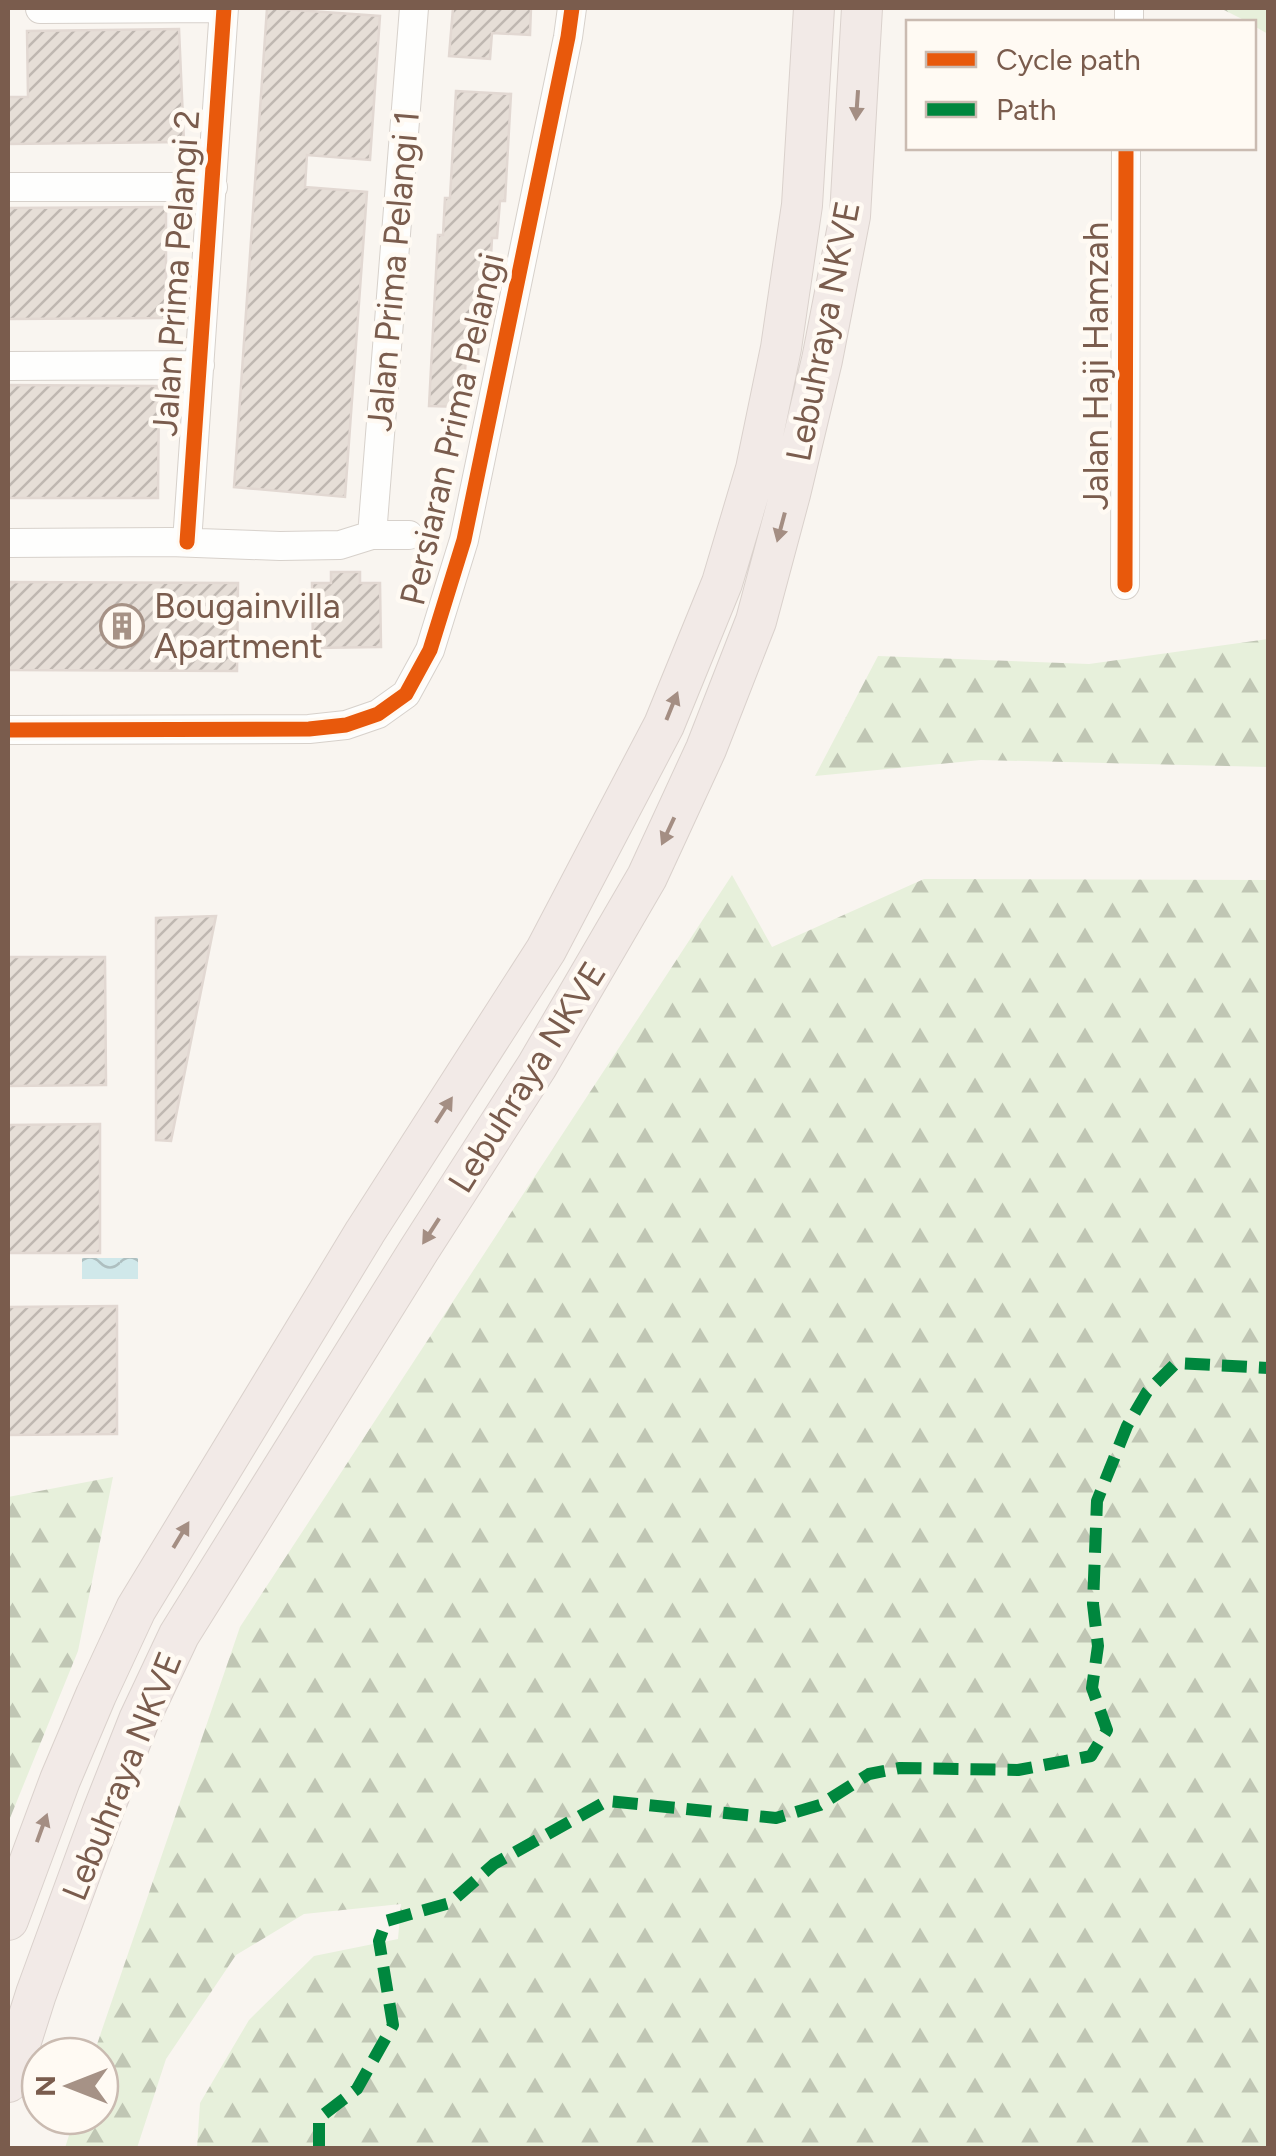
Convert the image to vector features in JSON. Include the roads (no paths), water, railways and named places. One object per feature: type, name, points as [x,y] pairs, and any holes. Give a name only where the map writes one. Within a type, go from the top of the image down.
[{"type":"highway","name":"Lebuhraya NKVE","points":[[8,1920],[60,1780],[136,1609],[365,1232],[546,950],[664,725],[722,583],[756,469],[782,348],[802,204],[814,8]]},
{"type":"highway","name":"Lebuhraya NKVE","points":[[8,2082],[103,1811],[180,1635],[537,1066],[647,877],[706,749],[756,621],[822,360],[850,216],[862,8]]},
{"type":"street","points":[[40,10],[224,8]]},
{"type":"street","name":"Jalan Prima Pelangi 2","points":[[187,542],[224,8]]},
{"type":"street","name":"Jalan Prima Pelangi 1","points":[[372,535],[414,8]]},
{"type":"street","name":"Persiaran Prima Pelangi","points":[[8,730],[309,729],[346,725],[378,714],[406,694],[430,650],[464,540],[572,8]]},
{"type":"street","name":"Jalan Haji Hamzah","points":[[1125,585],[1126,150]]},
{"type":"street","points":[[8,187],[213,187]]},
{"type":"street","points":[[8,366],[200,365]]},
{"type":"street","points":[[8,543],[340,545],[372,535],[409,535]]},
{"type":"water","points":[[82,1258],[138,1258],[138,1279],[82,1279]]},
{"type":"place","name":"Bougainvilla Apartment","points":[[122,626]]}]
